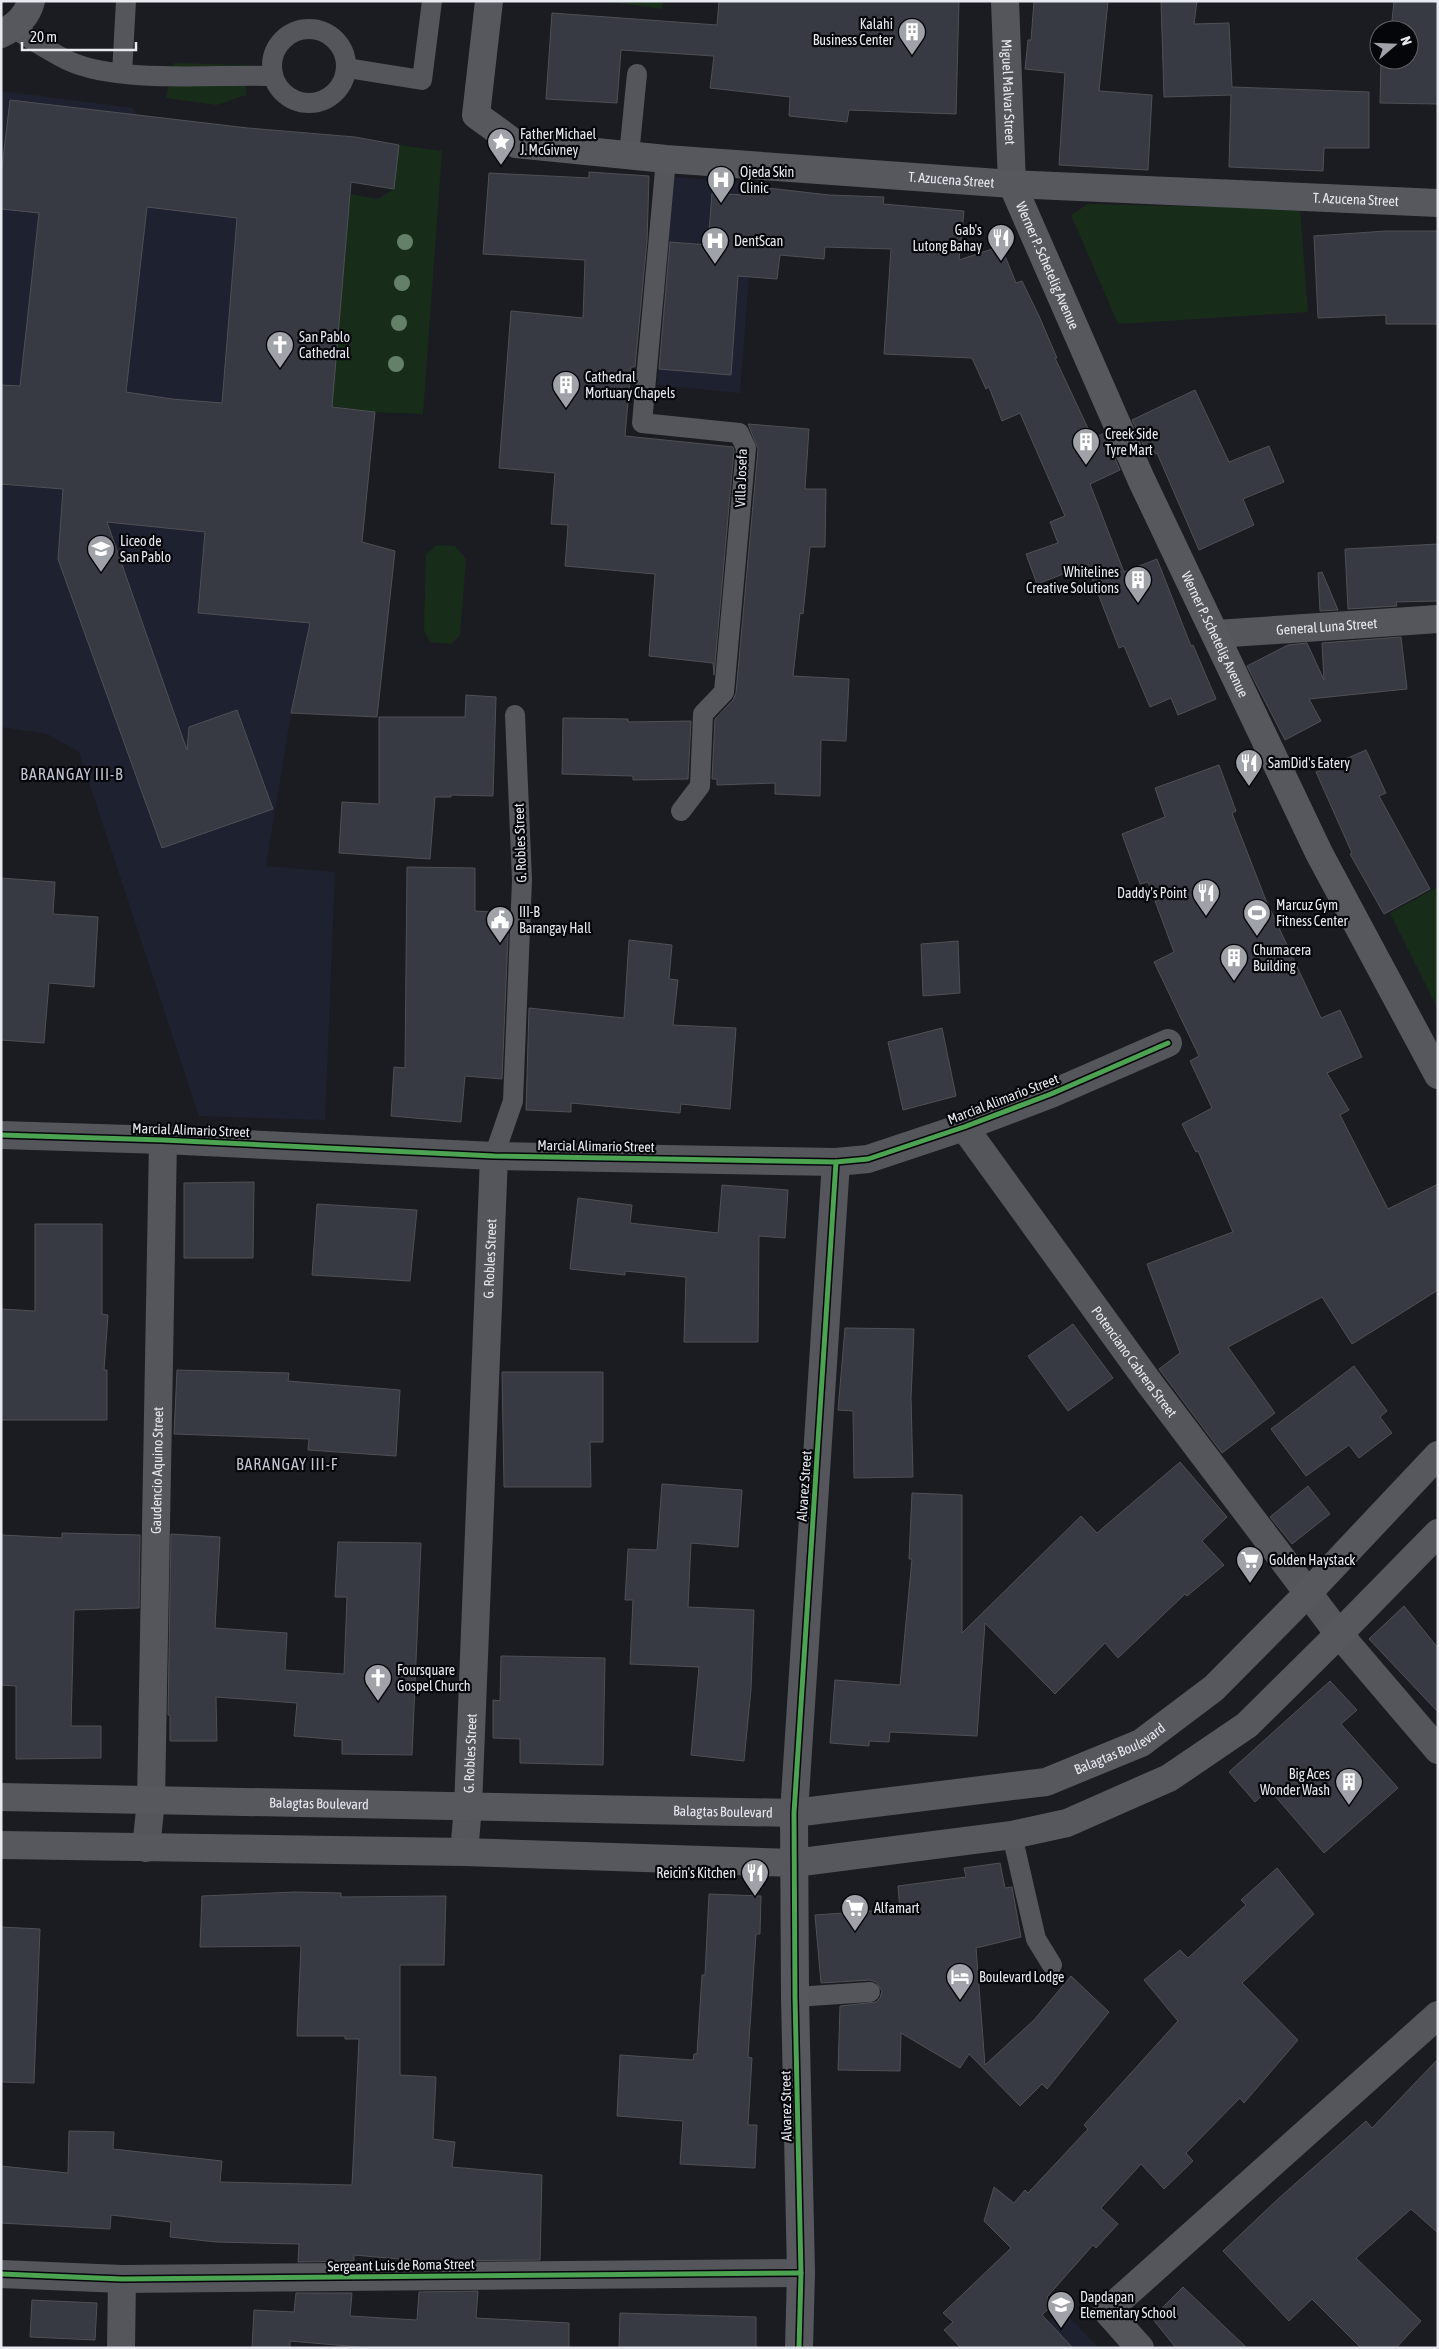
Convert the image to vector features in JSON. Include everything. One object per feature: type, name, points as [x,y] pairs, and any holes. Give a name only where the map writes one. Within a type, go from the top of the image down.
[{"type":"main road","points":[[7,32],[28,12],[30,1]]},
{"type":"main road","name":"T. Azucena Street","points":[[489,1],[476,115],[516,144],[666,159],[1012,184],[1438,204]]},
{"type":"main road","name":"Werner P. Schetelig Avenue","points":[[1012,184],[1141,479],[1319,853],[1438,1075]]},
{"type":"main road","name":"Balagtas Boulevard","points":[[1,1797],[794,1813],[1046,1782],[1142,1742],[1214,1688],[1308,1593],[1438,1455]]},
{"type":"main road","points":[[1,1845],[464,1852],[794,1863],[1012,1835],[1066,1823],[1169,1778],[1246,1725],[1438,1533]]},
{"type":"main road","name":"Alvarez Street","points":[[794,1813],[794,1997],[801,2273],[799,2348]]},
{"type":"street","name":"Miguel Malvar Street","points":[[1005,1],[1012,184]]},
{"type":"street","name":"General Luna Street","points":[[1216,634],[1438,619]]},
{"type":"street","name":"Marcial Alimario Street","points":[[1,1136],[163,1140],[494,1156],[836,1162],[868,1159],[964,1127],[1168,1043]]},
{"type":"street","name":"Potenciano Cabrera Street","points":[[964,1127],[1150,1384],[1339,1634]]},
{"type":"street","name":"Gaudencio Aquino Street","points":[[146,1848],[151,1801],[163,1140]]},
{"type":"street","name":"G. Robles Street","points":[[464,1852],[468,1807],[494,1156]]},
{"type":"street","name":"Alvarez Street","points":[[794,1813],[836,1162]]},
{"type":"street","points":[[1339,1634],[1438,1750]]},
{"type":"street","points":[[1140,2348],[1106,2311],[1438,2015]]},
{"type":"street","name":"Sergeant Luis de Roma Street","points":[[1,2274],[122,2279],[801,2273]]},
{"type":"street","points":[[121,2348],[122,2279]]},
{"type":"lane","points":[[122,73],[126,1]]},
{"type":"lane","points":[[347,68],[422,80],[432,1]]},
{"type":"lane","points":[[315,28],[332,35],[343,49],[347,68],[342,84],[332,96],[317,103],[301,102],[284,93],[273,76],[273,57],[281,40],[297,30],[315,28]]},
{"type":"lane","points":[[7,32],[70,61],[90,68],[122,73],[273,76]]},
{"type":"lane","points":[[629,155],[637,74]]},
{"type":"lane","name":"Villa Josefa","points":[[666,159],[642,423],[739,433],[746,448],[724,692],[704,714],[700,786],[681,810]]},
{"type":"lane","name":"G. Robles Street","points":[[494,1156],[513,1101],[522,880],[515,715]]},
{"type":"lane","points":[[1012,1835],[1036,1939],[1052,1965]]},
{"type":"lane","points":[[794,1997],[870,1992]]},
{"type":"shaded area","name":"Liceo de San Pablo","points":[[1,91],[133,108],[137,115],[248,128],[237,218],[222,407],[172,399],[161,527],[205,532],[198,613],[310,623],[291,713],[266,866],[335,872],[325,1120],[199,1116],[79,752],[47,734],[1,727]]},
{"type":"shaded area","points":[[673,177],[756,183],[740,393],[657,385]]},
{"type":"shaded area","name":"Dapdapan Elementary School","points":[[1061,2309],[1099,2348],[1024,2348]]},
{"type":"green space","points":[[604,1],[663,1],[662,9]]},
{"type":"green space","points":[[174,63],[246,65],[246,95],[217,105],[166,98]]},
{"type":"green space","points":[[399,145],[442,151],[423,414],[375,412],[332,406],[350,194],[378,199],[394,189]]},
{"type":"green space","points":[[1088,204],[1300,209],[1308,312],[1118,324],[1071,215]]},
{"type":"green space","points":[[437,545],[455,546],[466,559],[460,635],[451,644],[430,642],[424,630],[426,554]]},
{"type":"green space","points":[[1438,887],[1438,1009],[1390,913]]},
{"type":"building","points":[[719,1],[959,1],[956,114],[849,110],[847,122],[789,116],[790,97],[710,88],[714,56],[621,50],[617,103],[546,99],[552,13],[717,25]]},
{"type":"building","points":[[1034,1],[1108,1],[1099,91],[1152,95],[1148,170],[1059,165],[1065,73],[1025,69],[1028,40],[1031,40]]},
{"type":"building","points":[[1161,1],[1197,1],[1194,24],[1229,23],[1232,87],[1369,92],[1369,148],[1324,148],[1323,171],[1229,167],[1231,95],[1164,97]]},
{"type":"building","points":[[1394,1],[1438,1],[1438,104],[1380,103],[1381,70],[1419,70],[1419,20],[1392,20]]},
{"type":"building","points":[[10,100],[248,128],[355,137],[399,145],[394,189],[351,182],[332,407],[375,412],[362,542],[395,551],[377,717],[291,713],[310,623],[198,613],[205,532],[107,522],[187,750],[189,727],[237,710],[273,809],[162,848],[58,559],[63,489],[1,484],[1,385],[20,386],[39,213],[1,209],[1,176]],"holes":[[[147,207],[237,218],[222,403],[172,399],[126,392]]]},
{"type":"building","points":[[589,172],[649,176],[647,241],[635,367],[631,367],[625,436],[733,447],[734,450],[714,675],[713,663],[649,656],[655,574],[565,566],[568,525],[551,524],[555,473],[499,468],[511,311],[583,318],[585,260],[483,254],[489,173],[589,178]]},
{"type":"building","points":[[759,187],[829,195],[884,197],[883,204],[964,211],[959,260],[1001,246],[1016,283],[1022,281],[1039,316],[1057,358],[1055,358],[1093,439],[1104,433],[1120,470],[1090,484],[1124,572],[1157,559],[1191,646],[1193,645],[1216,699],[1178,715],[1171,698],[1150,707],[1124,646],[1119,648],[1087,565],[1037,584],[1026,554],[1058,543],[1050,522],[1065,516],[1020,413],[1002,421],[989,387],[986,389],[972,358],[884,354],[891,249],[825,247],[824,259],[780,255],[777,279],[738,276],[731,375],[659,369],[670,242],[708,245],[712,193],[758,196]]},
{"type":"building","points":[[1386,231],[1438,231],[1438,324],[1386,324],[1386,315],[1318,318],[1314,236]]},
{"type":"building","points":[[1195,390],[1229,462],[1269,446],[1284,482],[1243,499],[1254,525],[1199,550],[1157,453],[1149,457],[1132,420]]},
{"type":"building","points":[[748,424],[809,429],[805,489],[826,489],[825,547],[810,547],[803,614],[800,613],[793,676],[849,679],[846,741],[821,740],[820,796],[775,794],[775,783],[717,785],[717,779],[712,779],[715,719],[733,700],[736,693],[758,449]]},
{"type":"building","points":[[1438,544],[1438,601],[1396,602],[1397,606],[1348,609],[1345,549]]},
{"type":"building","points":[[1322,572],[1338,610],[1320,611],[1318,573]]},
{"type":"building","points":[[1401,637],[1407,689],[1309,699],[1321,721],[1285,740],[1247,666],[1288,645],[1307,643],[1324,680],[1322,643]]},
{"type":"building","points":[[466,695],[496,697],[493,796],[451,795],[451,797],[435,797],[430,859],[339,853],[342,802],[379,804],[379,717],[465,717]]},
{"type":"building","points":[[563,718],[628,719],[628,722],[691,721],[688,779],[633,780],[633,776],[562,774]]},
{"type":"building","points":[[1366,750],[1386,793],[1379,796],[1430,889],[1384,914],[1350,854],[1352,853],[1316,772]]},
{"type":"building","points":[[1219,765],[1236,811],[1232,813],[1265,898],[1321,1018],[1340,1010],[1362,1057],[1327,1073],[1349,1110],[1340,1115],[1388,1209],[1438,1184],[1438,1290],[1352,1344],[1322,1297],[1228,1347],[1275,1413],[1222,1453],[1159,1369],[1180,1353],[1147,1264],[1233,1232],[1198,1151],[1196,1152],[1182,1124],[1212,1108],[1190,1061],[1199,1056],[1154,962],[1174,952],[1148,882],[1140,884],[1122,834],[1165,817],[1155,788]]},
{"type":"building","points":[[407,867],[475,868],[475,911],[509,913],[502,1079],[465,1076],[461,1122],[391,1116],[394,1067],[405,1068]]},
{"type":"building","points":[[1,878],[55,882],[53,914],[98,917],[94,987],[49,983],[44,1043],[1,1040]]},
{"type":"building","points":[[629,940],[672,945],[669,979],[678,980],[673,1025],[736,1028],[730,1109],[681,1104],[680,1113],[571,1103],[571,1112],[526,1110],[529,1008],[624,1018]]},
{"type":"building","points":[[958,941],[960,993],[923,996],[921,944]]},
{"type":"building","points":[[942,1028],[956,1096],[903,1110],[888,1042]]},
{"type":"building","points":[[254,1182],[253,1258],[184,1258],[184,1183]]},
{"type":"building","points":[[722,1185],[788,1190],[785,1238],[759,1236],[758,1342],[684,1342],[686,1277],[625,1271],[625,1275],[570,1269],[578,1198],[632,1205],[630,1223],[718,1233]]},
{"type":"building","points":[[317,1204],[417,1210],[410,1281],[312,1275]]},
{"type":"building","points":[[35,1224],[102,1224],[102,1314],[108,1315],[104,1370],[107,1370],[107,1420],[1,1420],[1,1309],[35,1311]]},
{"type":"building","points":[[1073,1324],[1113,1378],[1068,1411],[1028,1356]]},
{"type":"building","points":[[845,1328],[914,1329],[911,1398],[913,1477],[854,1478],[853,1411],[838,1410]]},
{"type":"building","points":[[1354,1366],[1387,1411],[1380,1417],[1392,1433],[1359,1458],[1349,1445],[1306,1476],[1271,1429]]},
{"type":"building","points":[[177,1370],[289,1373],[288,1381],[400,1390],[396,1456],[308,1450],[309,1439],[174,1434]]},
{"type":"building","points":[[502,1372],[603,1372],[603,1442],[590,1442],[591,1487],[504,1487]]},
{"type":"building","points":[[1180,1462],[1227,1517],[1202,1541],[1224,1565],[1187,1596],[1185,1594],[1118,1658],[1105,1643],[1055,1694],[985,1623],[977,1736],[890,1732],[889,1742],[869,1741],[869,1746],[830,1743],[835,1680],[900,1685],[912,1559],[909,1559],[912,1493],[962,1495],[962,1633],[1081,1516],[1097,1533]]},
{"type":"building","points":[[662,1484],[742,1490],[738,1547],[691,1543],[688,1607],[754,1610],[751,1689],[744,1761],[691,1755],[699,1667],[630,1664],[633,1600],[625,1600],[628,1549],[657,1550]]},
{"type":"building","points":[[1308,1486],[1330,1514],[1292,1544],[1270,1517]]},
{"type":"building","points":[[62,1533],[140,1535],[139,1608],[74,1610],[71,1726],[101,1726],[101,1758],[16,1759],[16,1686],[1,1685],[1,1535],[62,1538]]},
{"type":"building","points":[[171,1534],[220,1537],[215,1628],[287,1633],[285,1670],[344,1674],[347,1597],[335,1597],[338,1542],[421,1543],[412,1755],[342,1754],[342,1740],[294,1736],[297,1703],[216,1697],[217,1741],[170,1741],[170,1715],[168,1715]]},
{"type":"building","points":[[1404,1606],[1438,1648],[1438,1712],[1369,1639]]},
{"type":"building","points":[[501,1656],[605,1658],[603,1765],[520,1763],[520,1739],[493,1738],[493,1700],[500,1701]]},
{"type":"building","points":[[1330,1681],[1357,1710],[1341,1724],[1398,1788],[1324,1853],[1269,1789],[1255,1802],[1229,1772]]},
{"type":"building","points":[[1000,1863],[1005,1888],[1012,1887],[1021,1937],[976,1948],[985,2065],[1034,2020],[1071,1976],[1109,2012],[1047,2089],[1042,2084],[1020,2106],[969,2054],[960,2068],[901,2033],[900,2071],[838,2070],[840,2006],[876,2002],[880,1998],[882,1991],[876,1982],[870,1980],[821,1983],[815,1915],[900,1909],[898,1886],[966,1877],[964,1868]]},
{"type":"building","points":[[1277,1868],[1314,1914],[1242,1983],[1298,2040],[1244,2103],[1240,2098],[1186,2153],[1193,2161],[1164,2189],[1141,2164],[1101,2208],[1118,2224],[1096,2248],[1093,2245],[1047,2297],[1054,2304],[1042,2315],[1073,2348],[961,2348],[944,2330],[953,2322],[943,2313],[1011,2248],[984,2221],[994,2187],[1014,2203],[1025,2190],[1028,2193],[1088,2129],[1084,2125],[1178,2021],[1144,1980],[1180,1950],[1188,1958],[1246,1905],[1241,1900]]},
{"type":"building","points":[[295,1892],[341,1893],[341,1897],[446,1896],[444,1965],[400,1965],[400,2075],[436,2077],[433,2139],[455,2142],[452,2167],[542,2175],[540,2260],[421,2261],[354,2255],[354,2261],[298,2262],[299,2244],[216,2242],[170,2237],[171,2222],[111,2215],[110,2229],[1,2223],[1,2166],[68,2173],[69,2131],[114,2132],[113,2149],[222,2161],[220,2182],[352,2185],[359,2039],[345,2039],[345,2036],[297,2036],[301,1946],[200,1947],[202,1896]]},
{"type":"building","points":[[709,1894],[761,1896],[760,1934],[756,1934],[748,2057],[752,2058],[748,2125],[757,2125],[755,2168],[680,2164],[683,2121],[617,2116],[620,2055],[693,2060],[694,2054],[697,2054],[702,1975],[705,1975]]},
{"type":"building","points":[[1,1927],[40,1929],[34,2083],[1,2082]]},
{"type":"building","points":[[1438,2059],[1438,2233],[1411,2209],[1356,2258],[1421,2321],[1396,2348],[1361,2348],[1312,2299],[1289,2321],[1223,2251],[1366,2121],[1372,2128]]},
{"type":"building","points":[[1183,2287],[1247,2348],[1176,2348],[1152,2318]]},
{"type":"building","points":[[478,2291],[476,2318],[569,2323],[569,2348],[370,2348],[290,2341],[290,2348],[252,2348],[254,2310],[294,2312],[296,2293],[352,2293],[350,2316],[417,2320],[419,2292]]},
{"type":"building","points":[[32,2300],[97,2303],[95,2340],[30,2337]]},
{"type":"building","points":[[620,2313],[756,2317],[756,2348],[619,2348]]},
{"type":"cycle path","points":[[1,1135],[163,1140],[494,1156],[836,1162],[868,1159],[964,1127],[1051,1094],[1168,1043]]},
{"type":"cycle path","points":[[799,2348],[801,2273],[795,1997],[794,1813],[836,1162]]},
{"type":"cycle path","points":[[1,2274],[122,2279],[801,2273]]},
{"type":"place","name":"Kalahi Business Center","points":[[912,56]]},
{"type":"place","name":"Father Michael J. McGivney","points":[[501,166]]},
{"type":"place","name":"Ojeda Skin Clinic","points":[[721,204]]},
{"type":"place","name":"Gab's Lutong Bahay","points":[[1001,262]]},
{"type":"place","name":"DentScan","points":[[715,265]]},
{"type":"place","name":"San Pablo Cathedral","points":[[280,369]]},
{"type":"place","name":"Cathedral Mortuary Chapels","points":[[566,409]]},
{"type":"place","name":"Creek Side Tyre Mart","points":[[1086,466]]},
{"type":"place","name":"Liceo de San Pablo","points":[[101,573]]},
{"type":"place","name":"Whitelines Creative Solutions","points":[[1138,604]]},
{"type":"place","name":"SamDid's Eatery","points":[[1249,787]]},
{"type":"place","name":"Daddy's Point","points":[[1206,917]]},
{"type":"place","name":"Marcuz Gym Fitness Center","points":[[1257,937]]},
{"type":"place","name":"III-B Barangay Hall","points":[[500,944]]},
{"type":"place","name":"Chumacera Building","points":[[1234,982]]},
{"type":"place","name":"Golden Haystack","points":[[1250,1584]]},
{"type":"place","name":"Foursquare Gospel Church","points":[[378,1702]]},
{"type":"place","name":"Big Aces Wonder Wash","points":[[1349,1806]]},
{"type":"place","name":"Reicin's Kitchen","points":[[755,1897]]},
{"type":"place","name":"Alfamart","points":[[855,1932]]},
{"type":"place","name":"Boulevard Lodge","points":[[960,2001]]},
{"type":"place","name":"Dapdapan Elementary School","points":[[1061,2329]]},
{"type":"district","name":"BARANGAY III-B","points":[[72,774]]},
{"type":"district","name":"BARANGAY III-F","points":[[287,1464]]}]
